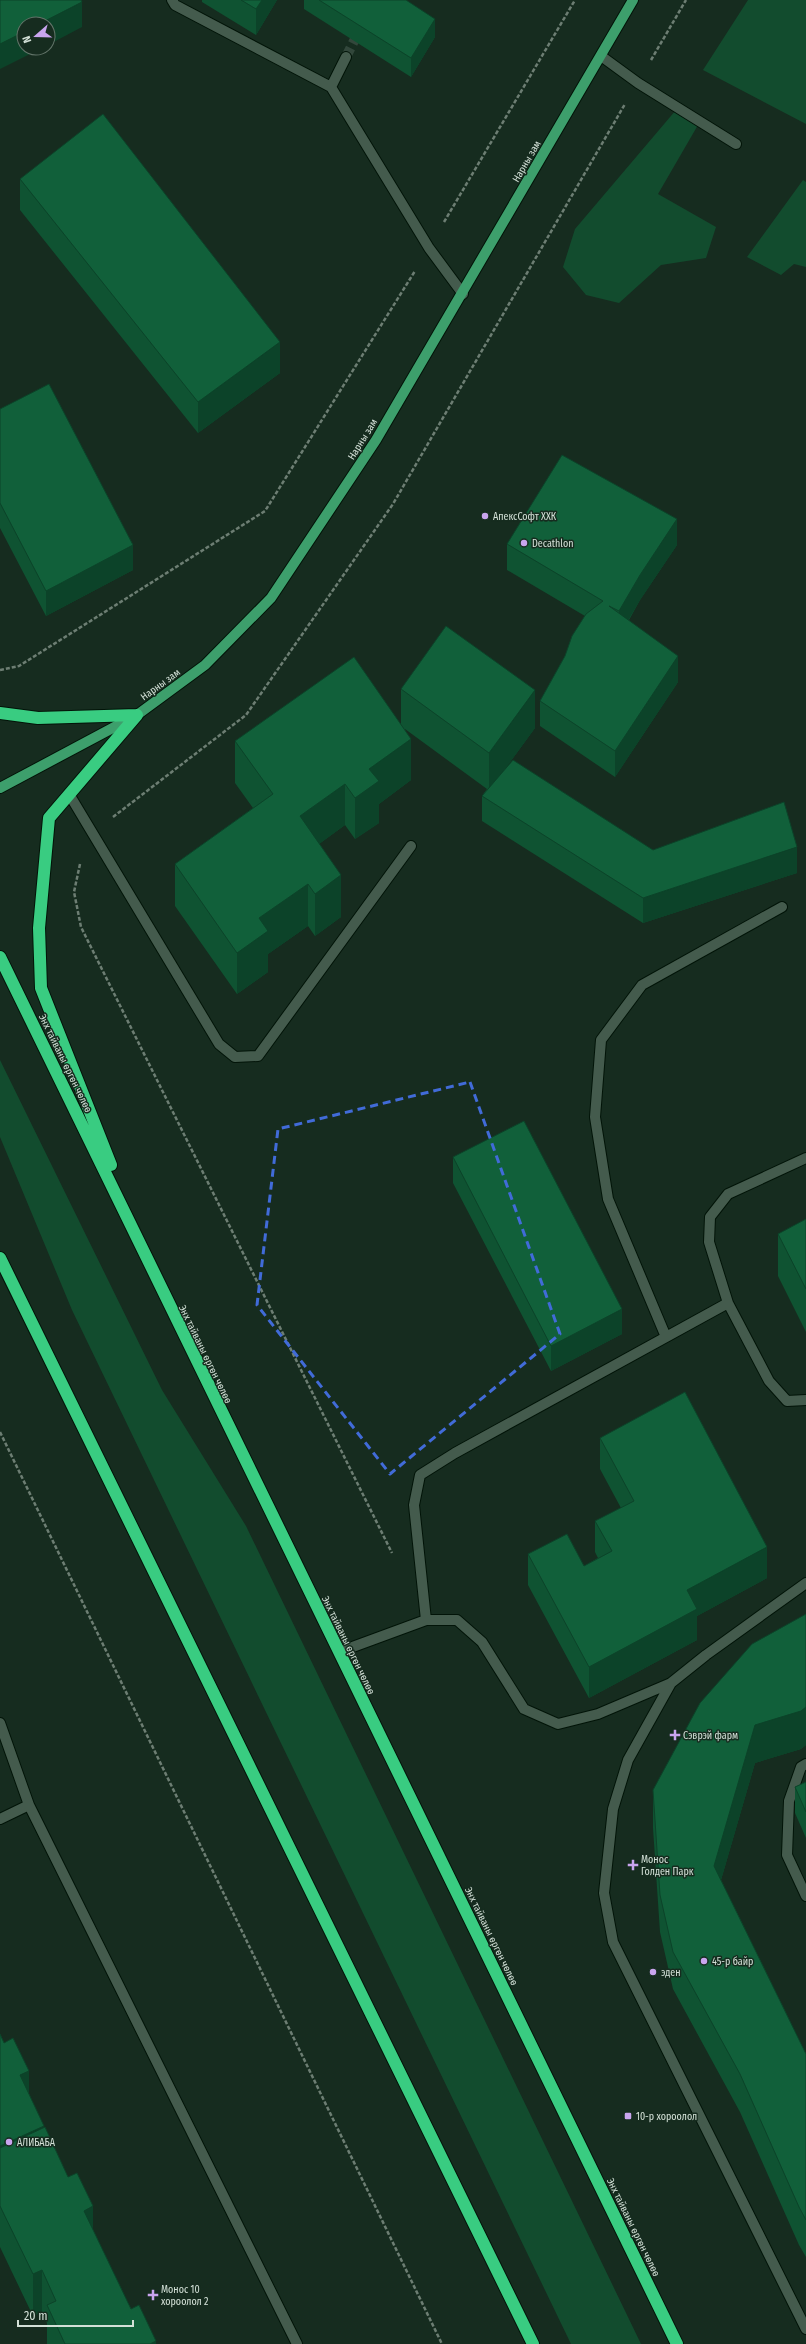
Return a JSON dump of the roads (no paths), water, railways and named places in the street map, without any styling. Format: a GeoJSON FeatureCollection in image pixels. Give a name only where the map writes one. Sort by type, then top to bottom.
{"type":"FeatureCollection","features":[{"type":"Feature","properties":{"kind":"highway"},"geometry":{"type":"LineString","coordinates":[[0,713],[38,718],[137,715]]}},
{"type":"Feature","properties":{"kind":"highway"},"geometry":{"type":"LineString","coordinates":[[137,715],[49,818],[40,928],[42,988],[140,1241]]}},
{"type":"Feature","properties":{"kind":"highway","name":"Энх тайваны өргөн чөлөө"},"geometry":{"type":"LineString","coordinates":[[0,957],[140,1241],[171,1310],[340,1652],[677,2344]]}},
{"type":"Feature","properties":{"kind":"highway"},"geometry":{"type":"LineString","coordinates":[[0,1258],[533,2344]]}},
{"type":"Feature","properties":{"kind":"main road","name":"Нарны зам"},"geometry":{"type":"LineString","coordinates":[[0,788],[137,715],[205,665],[272,598],[376,440],[463,294],[633,0]]}},
{"type":"Feature","properties":{"kind":"street"},"geometry":{"type":"LineString","coordinates":[[172,0],[175,5],[331,87],[429,248],[463,294]]}},
{"type":"Feature","properties":{"kind":"street"},"geometry":{"type":"LineString","coordinates":[[601,56],[638,83],[736,144]]}},
{"type":"Feature","properties":{"kind":"street"},"geometry":{"type":"LineString","coordinates":[[331,87],[346,57]]}},
{"type":"Feature","properties":{"kind":"street"},"geometry":{"type":"LineString","coordinates":[[69,794],[95,835],[219,1044],[235,1057],[258,1056],[412,846]]}},
{"type":"Feature","properties":{"kind":"street"},"geometry":{"type":"LineString","coordinates":[[666,1337],[608,1200],[595,1117],[601,1040],[642,985],[782,907]]}},
{"type":"Feature","properties":{"kind":"street"},"geometry":{"type":"LineString","coordinates":[[806,1158],[728,1194],[710,1218],[708,1242],[728,1303],[768,1381],[787,1401],[806,1400]]}},
{"type":"Feature","properties":{"kind":"street"},"geometry":{"type":"LineString","coordinates":[[426,1620],[414,1505],[420,1475],[455,1453],[728,1303]]}},
{"type":"Feature","properties":{"kind":"street"},"geometry":{"type":"LineString","coordinates":[[340,1652],[426,1620],[457,1620],[482,1642],[524,1709],[558,1724],[598,1714],[671,1683],[706,1655],[806,1583]]}},
{"type":"Feature","properties":{"kind":"street"},"geometry":{"type":"LineString","coordinates":[[671,1683],[628,1760],[613,1809],[604,1893],[613,1942],[806,2330]]}},
{"type":"Feature","properties":{"kind":"street"},"geometry":{"type":"LineString","coordinates":[[0,1723],[29,1805],[297,2344]]}},
{"type":"Feature","properties":{"kind":"street"},"geometry":{"type":"LineString","coordinates":[[806,1764],[801,1767],[789,1801],[787,1855],[806,1896]]}},
{"type":"Feature","properties":{"kind":"street"},"geometry":{"type":"LineString","coordinates":[[0,1819],[29,1805]]}},
{"type":"Feature","properties":{"kind":"tunnel"},"geometry":{"type":"LineString","coordinates":[[346,57],[360,29]]}},
{"type":"Feature","properties":{"kind":"place","name":"АпексСофт ХХК"},"geometry":{"type":"Point","coordinates":[485,516]}},
{"type":"Feature","properties":{"kind":"place","name":"Decathlon"},"geometry":{"type":"Point","coordinates":[524,543]}},
{"type":"Feature","properties":{"kind":"place","name":"Сэврэй фарм"},"geometry":{"type":"Point","coordinates":[675,1735]}},
{"type":"Feature","properties":{"kind":"place","name":"Монос Голден Парк"},"geometry":{"type":"Point","coordinates":[633,1865]}},
{"type":"Feature","properties":{"kind":"place","name":"45-р байр"},"geometry":{"type":"Point","coordinates":[704,1961]}},
{"type":"Feature","properties":{"kind":"place","name":"эден"},"geometry":{"type":"Point","coordinates":[653,1972]}},
{"type":"Feature","properties":{"kind":"place","name":"10-р хороолол"},"geometry":{"type":"Point","coordinates":[628,2116]}},
{"type":"Feature","properties":{"kind":"place","name":"АЛИБАБА"},"geometry":{"type":"Point","coordinates":[9,2142]}},
{"type":"Feature","properties":{"kind":"place","name":"Монос 10 хороолол 2"},"geometry":{"type":"Point","coordinates":[153,2295]}}]}
